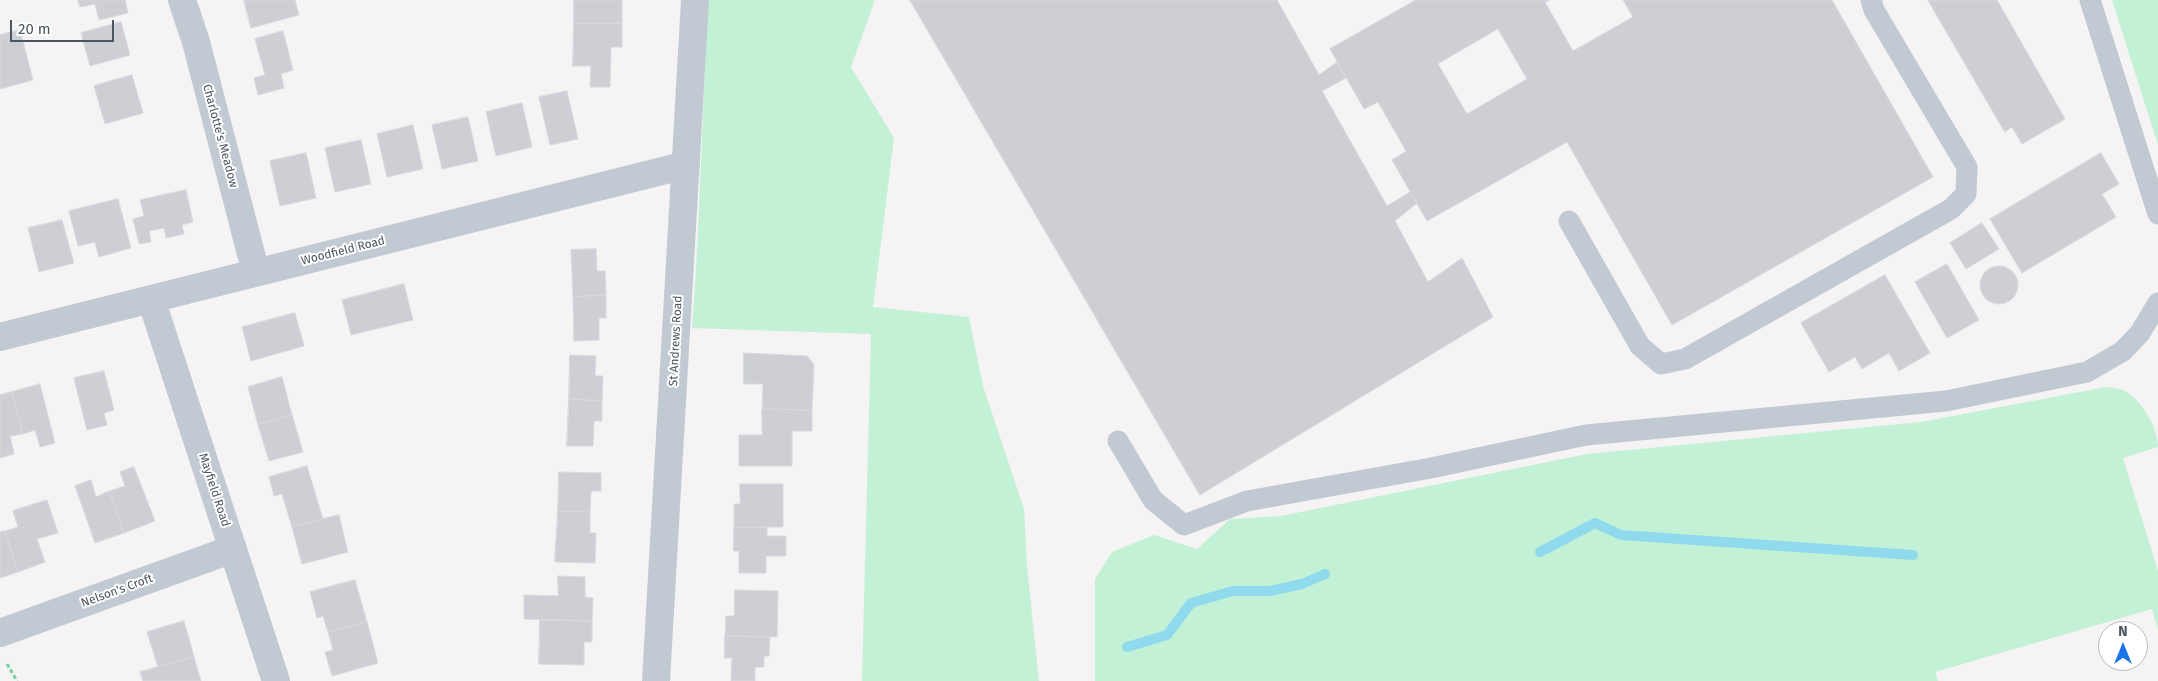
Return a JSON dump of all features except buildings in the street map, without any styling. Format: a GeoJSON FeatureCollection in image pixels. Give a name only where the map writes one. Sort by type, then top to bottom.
{"type":"FeatureCollection","features":[{"type":"Feature","properties":{"kind":"street","name":"Charlotte's Meadow"},"geometry":{"type":"LineString","coordinates":[[182,0],[196,42],[256,273]]}},
{"type":"Feature","properties":{"kind":"street","name":"St Andrews Road"},"geometry":{"type":"LineString","coordinates":[[656,681],[695,0]]}},
{"type":"Feature","properties":{"kind":"street","name":"Woodfield Road"},"geometry":{"type":"LineString","coordinates":[[0,337],[686,165]]}},
{"type":"Feature","properties":{"kind":"street","name":"Mayfield Road"},"geometry":{"type":"LineString","coordinates":[[152,300],[276,681]]}},
{"type":"Feature","properties":{"kind":"street","name":"Nelson's Croft"},"geometry":{"type":"LineString","coordinates":[[0,633],[233,549]]}},
{"type":"Feature","properties":{"kind":"lane"},"geometry":{"type":"LineString","coordinates":[[1569,221],[1640,346],[1661,364],[1685,359],[1951,209],[1966,194],[1967,167],[1874,10],[1871,0]]}},
{"type":"Feature","properties":{"kind":"lane"},"geometry":{"type":"LineString","coordinates":[[2090,0],[2158,214]]}},
{"type":"Feature","properties":{"kind":"lane"},"geometry":{"type":"LineString","coordinates":[[1118,440],[1153,500],[1184,525],[1247,501],[1430,468],[1586,435],[1946,401],[2087,372],[2122,352],[2140,333],[2158,303]]}},
{"type":"Feature","properties":{"kind":"path"},"geometry":{"type":"LineString","coordinates":[[4,660],[17,681]]}},
{"type":"Feature","properties":{"kind":"green space"},"geometry":{"type":"Polygon","coordinates":[[[708,0],[875,0],[851,67],[894,138],[873,307],[969,317],[983,386],[1024,509],[1027,567],[1039,681],[862,681],[871,334],[692,328],[708,0]]]}},
{"type":"Feature","properties":{"kind":"green space"},"geometry":{"type":"Polygon","coordinates":[[[2112,0],[2158,0],[2158,145],[2112,0]]]}},
{"type":"Feature","properties":{"kind":"green space"},"geometry":{"type":"Polygon","coordinates":[[[2106,387],[2123,390],[2131,395],[2148,416],[2155,432],[2158,447],[2123,458],[2158,571],[2158,630],[2152,609],[2111,621],[2098,621],[2098,625],[1935,672],[1938,681],[1095,681],[1095,579],[1112,552],[1154,535],[1197,549],[1230,519],[1281,516],[1587,454],[1921,422],[2106,387]]]}},
{"type":"Feature","properties":{"kind":"waterway"},"geometry":{"type":"LineString","coordinates":[[1540,552],[1595,523],[1621,535],[1913,555]]}},
{"type":"Feature","properties":{"kind":"waterway"},"geometry":{"type":"LineString","coordinates":[[1127,647],[1167,635],[1191,603],[1233,591],[1270,591],[1302,584],[1325,574]]}}]}
